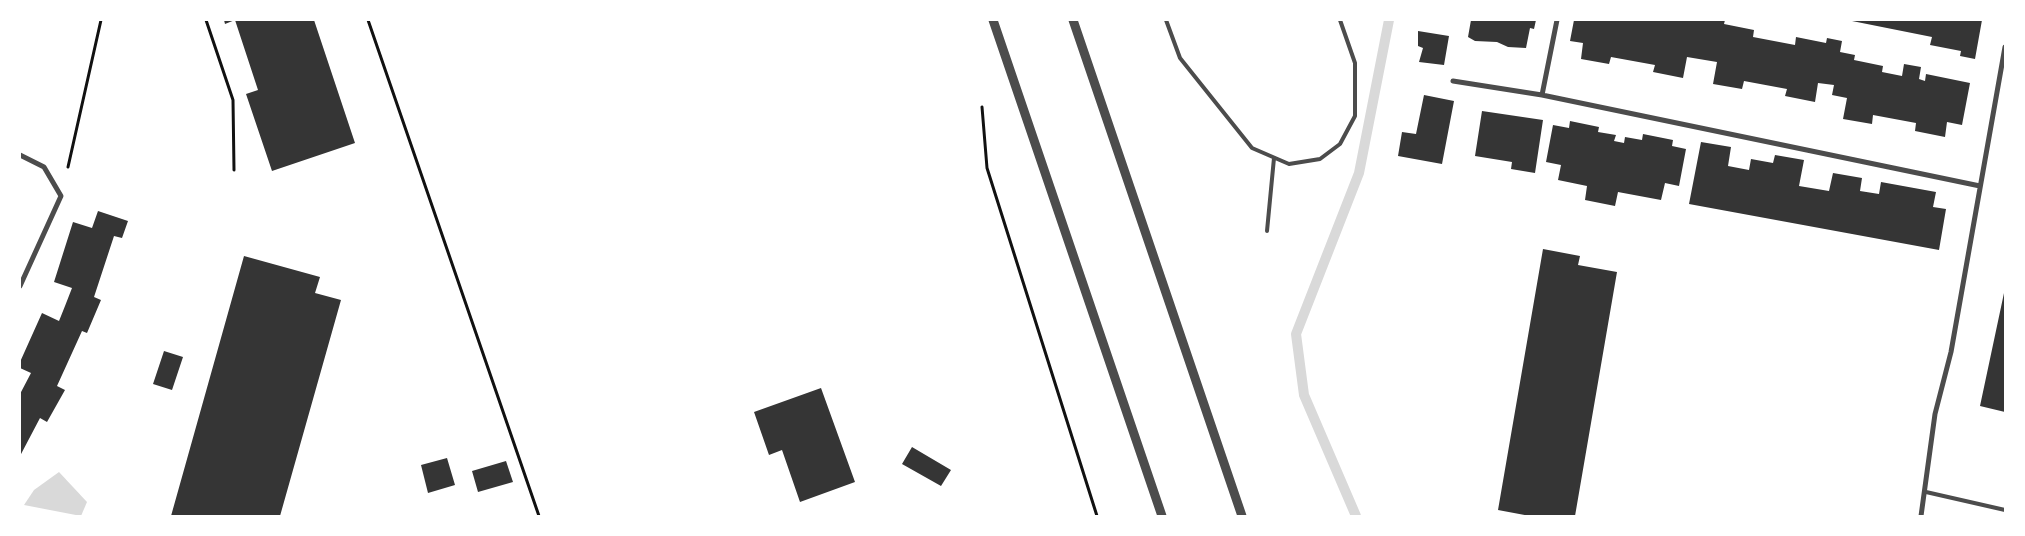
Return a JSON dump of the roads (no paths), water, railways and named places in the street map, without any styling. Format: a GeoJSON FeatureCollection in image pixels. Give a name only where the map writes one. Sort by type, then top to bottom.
{"type":"FeatureCollection","features":[{"type":"Feature","properties":{"kind":"street"},"geometry":{"type":"LineString","coordinates":[[992,20],[1162,516]]}},
{"type":"Feature","properties":{"kind":"street"},"geometry":{"type":"LineString","coordinates":[[1072,20],[1242,516]]}},
{"type":"Feature","properties":{"kind":"street"},"geometry":{"type":"LineString","coordinates":[[1542,95],[1557,20]]}},
{"type":"Feature","properties":{"kind":"street"},"geometry":{"type":"LineString","coordinates":[[1921,516],[1926,492],[1935,414],[1951,352],[2005,47]]}},
{"type":"Feature","properties":{"kind":"street"},"geometry":{"type":"LineString","coordinates":[[1453,81],[1542,95],[1980,186]]}},
{"type":"Feature","properties":{"kind":"street"},"geometry":{"type":"LineString","coordinates":[[20,155],[44,166],[61,196],[20,286]]}},
{"type":"Feature","properties":{"kind":"lane"},"geometry":{"type":"LineString","coordinates":[[1166,20],[1180,58],[1252,148],[1289,164],[1320,159],[1340,144],[1355,116],[1354,63],[1340,20]]}},
{"type":"Feature","properties":{"kind":"lane"},"geometry":{"type":"LineString","coordinates":[[1267,231],[1274,158]]}},
{"type":"Feature","properties":{"kind":"lane"},"geometry":{"type":"LineString","coordinates":[[1926,492],[2005,510]]}},
{"type":"Feature","properties":{"kind":"waterway"},"geometry":{"type":"LineString","coordinates":[[1356,516],[1304,395],[1296,334],[1359,173],[1389,20]]}}]}
